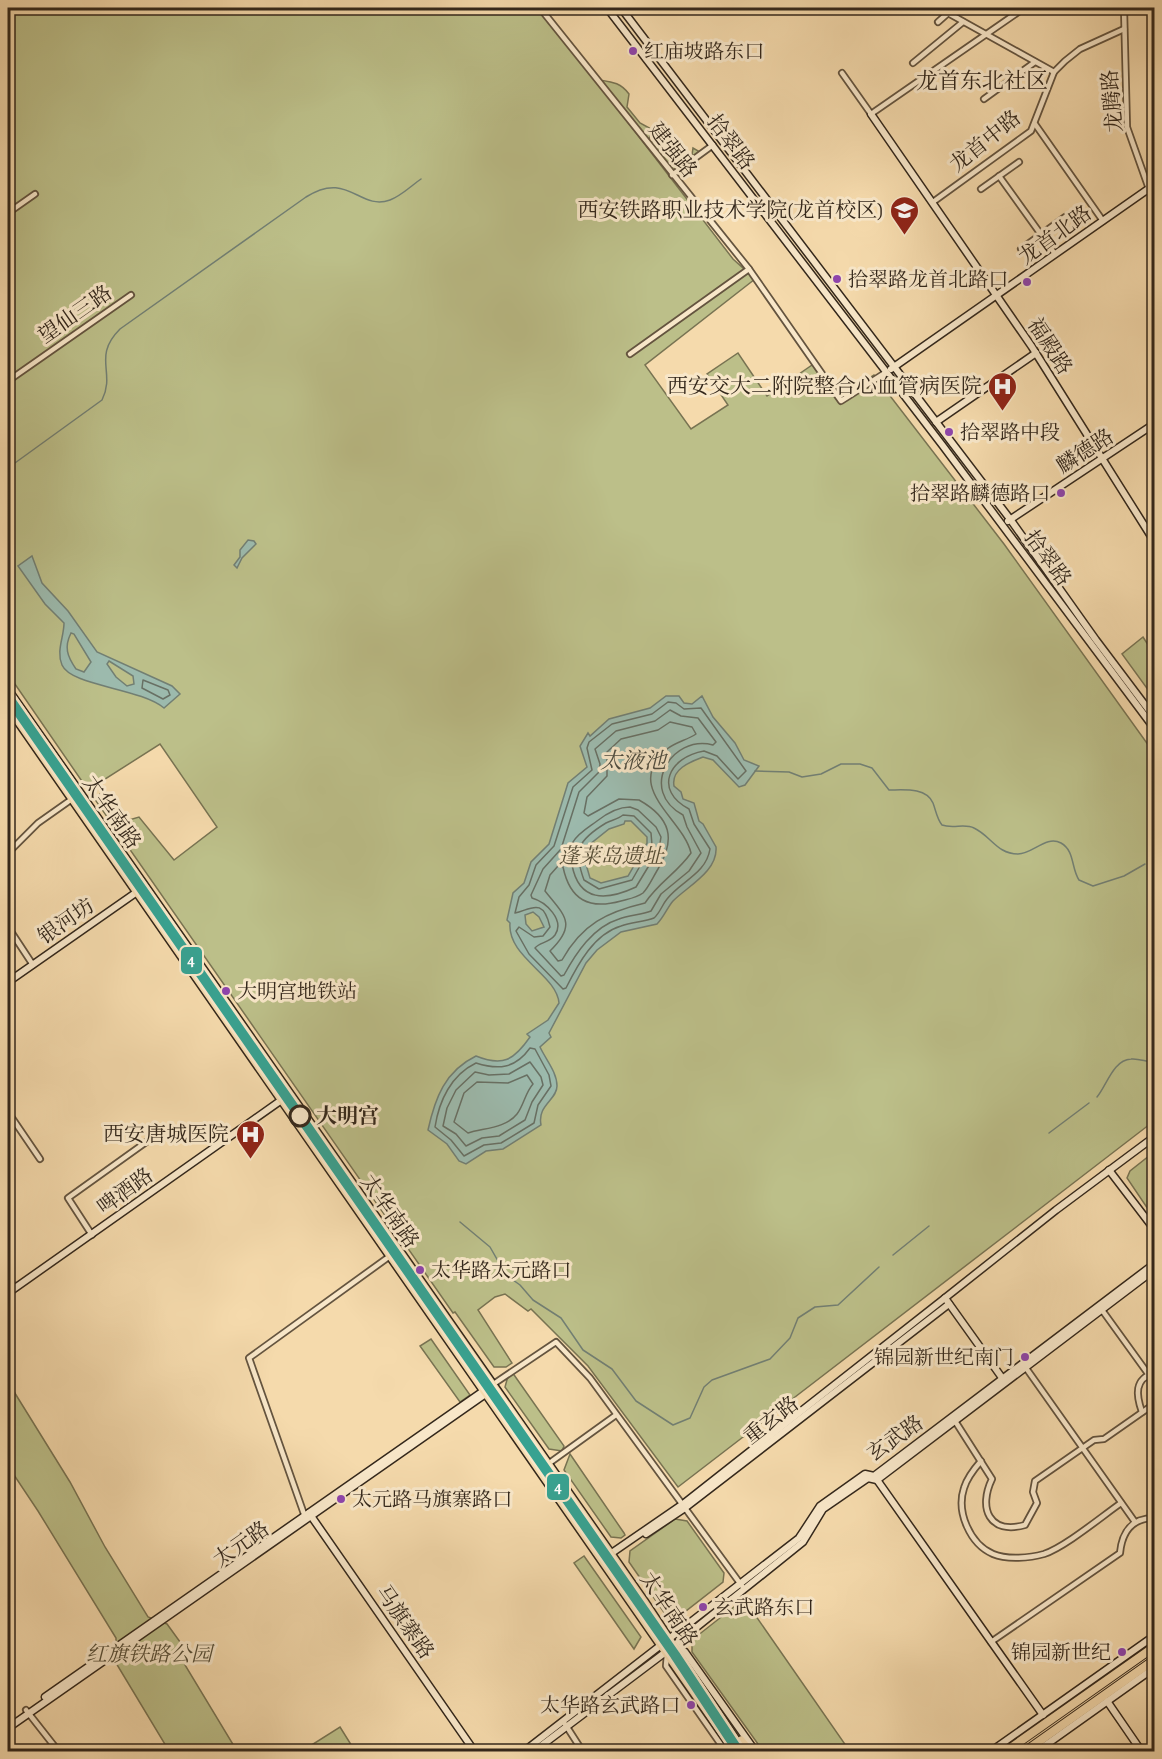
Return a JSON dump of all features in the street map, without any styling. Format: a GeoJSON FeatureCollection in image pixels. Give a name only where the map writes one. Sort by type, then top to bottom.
{"type":"FeatureCollection","features":[{"type":"Feature","properties":{"kind":"highway"},"geometry":{"type":"LineString","coordinates":[[1005,1752],[1155,1647]]}},
{"type":"Feature","properties":{"kind":"highway"},"geometry":{"type":"LineString","coordinates":[[1024,1752],[1155,1660]]}},
{"type":"Feature","properties":{"kind":"main road","name":"太华南路"},"geometry":{"type":"LineString","coordinates":[[8,690],[282,1099],[735,1752]]}},
{"type":"Feature","properties":{"kind":"main road","name":"太华南路"},"geometry":{"type":"LineString","coordinates":[[8,707],[290,1094],[612,1555],[733,1731],[744,1752]]}},
{"type":"Feature","properties":{"kind":"main road"},"geometry":{"type":"LineString","coordinates":[[733,1731],[751,1752]]}},
{"type":"Feature","properties":{"kind":"main road"},"geometry":{"type":"LineString","coordinates":[[725,1737],[728,1752]]}},
{"type":"Feature","properties":{"kind":"street","name":"建强路"},"geometry":{"type":"LineString","coordinates":[[540,8],[749,269],[841,401],[885,373]]}},
{"type":"Feature","properties":{"kind":"street","name":"拾翠路"},"geometry":{"type":"LineString","coordinates":[[607,8],[1003,525],[1155,728]]}},
{"type":"Feature","properties":{"kind":"street","name":"拾翠路"},"geometry":{"type":"LineString","coordinates":[[621,8],[1010,519],[1096,640],[1155,717]]}},
{"type":"Feature","properties":{"kind":"street"},"geometry":{"type":"LineString","coordinates":[[939,8],[1054,72]]}},
{"type":"Feature","properties":{"kind":"street"},"geometry":{"type":"LineString","coordinates":[[842,73],[871,114],[1024,8]]}},
{"type":"Feature","properties":{"kind":"street","name":"龙腾路"},"geometry":{"type":"LineString","coordinates":[[1124,8],[1128,127],[1152,187]]}},
{"type":"Feature","properties":{"kind":"street"},"geometry":{"type":"LineString","coordinates":[[938,22],[947,14]]}},
{"type":"Feature","properties":{"kind":"street"},"geometry":{"type":"LineString","coordinates":[[913,63],[940,44],[963,22]]}},
{"type":"Feature","properties":{"kind":"street","name":"龙首中路"},"geometry":{"type":"LineString","coordinates":[[933,202],[1020,139],[1035,124],[1054,72],[1080,49],[1124,29]]}},
{"type":"Feature","properties":{"kind":"street"},"geometry":{"type":"LineString","coordinates":[[984,99],[1035,62]]}},
{"type":"Feature","properties":{"kind":"street","name":"福殿路"},"geometry":{"type":"LineString","coordinates":[[871,114],[1036,353],[1155,541]]}},
{"type":"Feature","properties":{"kind":"street"},"geometry":{"type":"LineString","coordinates":[[1035,124],[1102,220]]}},
{"type":"Feature","properties":{"kind":"street"},"geometry":{"type":"LineString","coordinates":[[672,175],[713,145]]}},
{"type":"Feature","properties":{"kind":"street"},"geometry":{"type":"LineString","coordinates":[[981,189],[1019,162]]}},
{"type":"Feature","properties":{"kind":"street"},"geometry":{"type":"LineString","coordinates":[[999,176],[1056,255]]}},
{"type":"Feature","properties":{"kind":"street","name":"龙首北路"},"geometry":{"type":"LineString","coordinates":[[885,373],[1152,187]]}},
{"type":"Feature","properties":{"kind":"street"},"geometry":{"type":"LineString","coordinates":[[8,213],[35,194]]}},
{"type":"Feature","properties":{"kind":"street"},"geometry":{"type":"LineString","coordinates":[[1020,249],[1065,217]]}},
{"type":"Feature","properties":{"kind":"street"},"geometry":{"type":"LineString","coordinates":[[630,354],[749,269]]}},
{"type":"Feature","properties":{"kind":"street","name":"望仙三路"},"geometry":{"type":"LineString","coordinates":[[8,381],[131,295]]}},
{"type":"Feature","properties":{"kind":"street"},"geometry":{"type":"LineString","coordinates":[[936,422],[1036,353]]}},
{"type":"Feature","properties":{"kind":"street","name":"麟德路"},"geometry":{"type":"LineString","coordinates":[[1003,525],[1155,424]]}},
{"type":"Feature","properties":{"kind":"street"},"geometry":{"type":"LineString","coordinates":[[8,853],[38,823],[73,799]]}},
{"type":"Feature","properties":{"kind":"street","name":"银河坊"},"geometry":{"type":"LineString","coordinates":[[8,982],[141,890]]}},
{"type":"Feature","properties":{"kind":"street"},"geometry":{"type":"LineString","coordinates":[[8,927],[33,964]]}},
{"type":"Feature","properties":{"kind":"street","name":"啤酒路"},"geometry":{"type":"LineString","coordinates":[[8,1293],[290,1094]]}},
{"type":"Feature","properties":{"kind":"street"},"geometry":{"type":"LineString","coordinates":[[8,1112],[40,1159]]}},
{"type":"Feature","properties":{"kind":"street"},"geometry":{"type":"LineString","coordinates":[[93,1235],[68,1198],[156,1135]]}},
{"type":"Feature","properties":{"kind":"street","name":"重玄路"},"geometry":{"type":"LineString","coordinates":[[604,1561],[684,1506],[947,1301],[1109,1170],[1155,1137]]}},
{"type":"Feature","properties":{"kind":"street"},"geometry":{"type":"LineString","coordinates":[[1109,1170],[1155,1229]]}},
{"type":"Feature","properties":{"kind":"street"},"geometry":{"type":"LineString","coordinates":[[308,1515],[249,1358],[391,1255]]}},
{"type":"Feature","properties":{"kind":"street","name":"玄武路"},"geometry":{"type":"LineString","coordinates":[[565,1725],[667,1651],[672,1642],[802,1542],[823,1509],[868,1478],[876,1478],[955,1421],[1155,1264]]}},
{"type":"Feature","properties":{"kind":"street","name":"玄武路"},"geometry":{"type":"LineString","coordinates":[[876,1478],[1155,1270]]}},
{"type":"Feature","properties":{"kind":"street"},"geometry":{"type":"LineString","coordinates":[[8,1278],[15,1288]]}},
{"type":"Feature","properties":{"kind":"street"},"geometry":{"type":"LineString","coordinates":[[947,1301],[1005,1381]]}},
{"type":"Feature","properties":{"kind":"street"},"geometry":{"type":"LineString","coordinates":[[1102,1310],[1152,1374],[1155,1382]]}},
{"type":"Feature","properties":{"kind":"street"},"geometry":{"type":"LineString","coordinates":[[493,1387],[556,1342],[590,1378],[742,1587]]}},
{"type":"Feature","properties":{"kind":"street"},"geometry":{"type":"LineString","coordinates":[[1026,1368],[1135,1522]]}},
{"type":"Feature","properties":{"kind":"street"},"geometry":{"type":"LineString","coordinates":[[1142,1412],[1136,1392],[1140,1382],[1152,1374]]}},
{"type":"Feature","properties":{"kind":"street","name":"太元路"},"geometry":{"type":"LineString","coordinates":[[8,1728],[493,1387]]}},
{"type":"Feature","properties":{"kind":"street"},"geometry":{"type":"LineString","coordinates":[[955,1421],[992,1479],[986,1498],[993,1522],[1002,1527],[1014,1528],[1025,1525],[1037,1503],[1033,1492],[1035,1481],[1094,1440],[1104,1439],[1154,1404],[1155,1399]]}},
{"type":"Feature","properties":{"kind":"street"},"geometry":{"type":"LineString","coordinates":[[548,1464],[616,1414]]}},
{"type":"Feature","properties":{"kind":"street"},"geometry":{"type":"LineString","coordinates":[[981,1461],[963,1488],[962,1515],[966,1526],[983,1548],[994,1555],[1010,1557],[1047,1553],[1121,1503]]}},
{"type":"Feature","properties":{"kind":"street"},"geometry":{"type":"LineString","coordinates":[[876,1478],[1043,1715]]}},
{"type":"Feature","properties":{"kind":"street","name":"马旗寨路"},"geometry":{"type":"LineString","coordinates":[[308,1515],[470,1752]]}},
{"type":"Feature","properties":{"kind":"street","name":"马旗寨路"},"geometry":{"type":"LineString","coordinates":[[308,1515],[475,1752]]}},
{"type":"Feature","properties":{"kind":"street"},"geometry":{"type":"LineString","coordinates":[[992,1642],[1120,1553],[1125,1532],[1135,1522],[1155,1518]]}},
{"type":"Feature","properties":{"kind":"street"},"geometry":{"type":"LineString","coordinates":[[990,1752],[1155,1636]]}},
{"type":"Feature","properties":{"kind":"street"},"geometry":{"type":"LineString","coordinates":[[672,1642],[685,1652],[756,1752]]}},
{"type":"Feature","properties":{"kind":"street","name":"玄武路"},"geometry":{"type":"LineString","coordinates":[[565,1725],[662,1644],[672,1642]]}},
{"type":"Feature","properties":{"kind":"street"},"geometry":{"type":"LineString","coordinates":[[667,1651],[666,1666],[728,1752]]}},
{"type":"Feature","properties":{"kind":"street"},"geometry":{"type":"LineString","coordinates":[[1036,1752],[1155,1668]]}},
{"type":"Feature","properties":{"kind":"street"},"geometry":{"type":"LineString","coordinates":[[1105,1702],[1137,1752]]}},
{"type":"Feature","properties":{"kind":"street"},"geometry":{"type":"LineString","coordinates":[[1105,1702],[1142,1752]]}},
{"type":"Feature","properties":{"kind":"street"},"geometry":{"type":"LineString","coordinates":[[28,1712],[59,1752]]}},
{"type":"Feature","properties":{"kind":"street","name":"太元路"},"geometry":{"type":"LineString","coordinates":[[8,1723],[28,1712]]}},
{"type":"Feature","properties":{"kind":"street"},"geometry":{"type":"LineString","coordinates":[[523,1752],[565,1725]]}},
{"type":"Feature","properties":{"kind":"street"},"geometry":{"type":"LineString","coordinates":[[533,1752],[565,1725]]}},
{"type":"Feature","properties":{"kind":"street"},"geometry":{"type":"LineString","coordinates":[[565,1725],[583,1752]]}},
{"type":"Feature","properties":{"kind":"green space","name":"蓬莱岛遗址"},"geometry":{"type":"Polygon","coordinates":[[[8,8],[540,8],[733,259],[755,279],[645,365],[691,429],[728,405],[707,374],[738,353],[767,396],[815,363],[838,398],[874,375],[1004,544],[1154,753],[1154,1121],[678,1487],[588,1366],[531,1309],[528,1311],[505,1294],[495,1297],[478,1310],[512,1363],[506,1367],[494,1367],[455,1312],[453,1313],[94,798],[105,791],[121,817],[129,820],[139,817],[174,860],[217,827],[160,744],[88,790],[8,674],[8,8]]]}},
{"type":"Feature","properties":{"kind":"green space"},"geometry":{"type":"Polygon","coordinates":[[[600,80],[623,87],[629,94],[627,107],[640,123],[651,129],[649,141],[600,80]]]}},
{"type":"Feature","properties":{"kind":"green space"},"geometry":{"type":"Polygon","coordinates":[[[653,141],[664,145],[673,162],[692,155],[693,148],[700,152],[673,172],[650,144],[653,141]]]}},
{"type":"Feature","properties":{"kind":"green space"},"geometry":{"type":"Polygon","coordinates":[[[1143,637],[1154,654],[1154,698],[1122,654],[1143,637]]]}},
{"type":"Feature","properties":{"kind":"green space"},"geometry":{"type":"Polygon","coordinates":[[[1154,1152],[1154,1218],[1127,1178],[1130,1171],[1154,1152]]]}},
{"type":"Feature","properties":{"kind":"green space"},"geometry":{"type":"Polygon","coordinates":[[[431,1339],[470,1395],[460,1402],[420,1346],[431,1339]]]}},
{"type":"Feature","properties":{"kind":"green space"},"geometry":{"type":"Polygon","coordinates":[[[512,1372],[564,1446],[562,1451],[549,1449],[505,1387],[508,1376],[512,1372]]]}},
{"type":"Feature","properties":{"kind":"green space","name":"红旗铁路公园"},"geometry":{"type":"Polygon","coordinates":[[[8,1382],[70,1482],[105,1547],[148,1617],[167,1624],[183,1646],[185,1665],[237,1751],[169,1751],[116,1663],[116,1638],[8,1466],[8,1382]]]}},
{"type":"Feature","properties":{"kind":"green space"},"geometry":{"type":"Polygon","coordinates":[[[570,1454],[624,1533],[625,1535],[621,1538],[611,1537],[564,1470],[570,1454]]]}},
{"type":"Feature","properties":{"kind":"green space"},"geometry":{"type":"Polygon","coordinates":[[[675,1519],[687,1521],[724,1573],[723,1582],[681,1615],[683,1618],[677,1622],[670,1621],[629,1562],[630,1551],[675,1519]]]}},
{"type":"Feature","properties":{"kind":"green space"},"geometry":{"type":"Polygon","coordinates":[[[584,1556],[641,1637],[634,1649],[574,1563],[584,1556]]]}},
{"type":"Feature","properties":{"kind":"green space"},"geometry":{"type":"Polygon","coordinates":[[[744,1599],[849,1750],[763,1751],[692,1652],[692,1640],[744,1599]]]}},
{"type":"Feature","properties":{"kind":"green space"},"geometry":{"type":"Polygon","coordinates":[[[340,1727],[355,1751],[302,1751],[340,1727]]]}},
{"type":"Feature","properties":{"kind":"water"},"geometry":{"type":"Polygon","coordinates":[[[248,540],[256,544],[242,558],[237,568],[234,565],[240,557],[240,550],[248,540]]]}},
{"type":"Feature","properties":{"kind":"water"},"geometry":{"type":"Polygon","coordinates":[[[32,556],[42,583],[68,611],[97,652],[172,686],[180,694],[164,708],[153,701],[92,683],[68,672],[60,660],[64,623],[45,604],[18,566],[32,556]],[[71,633],[67,647],[70,660],[76,669],[84,672],[91,662],[74,634],[71,633]],[[109,661],[107,664],[116,677],[127,686],[134,684],[133,676],[109,661]]]}},
{"type":"Feature","properties":{"kind":"water","name":"太液池"},"geometry":{"type":"Polygon","coordinates":[[[666,696],[679,696],[684,703],[692,704],[702,696],[713,717],[735,743],[744,760],[759,766],[745,785],[739,787],[713,760],[703,757],[687,764],[675,775],[674,786],[681,792],[683,799],[694,803],[699,821],[716,847],[712,863],[701,877],[673,901],[657,924],[621,932],[597,950],[586,963],[549,1033],[551,1037],[540,1047],[557,1081],[556,1091],[542,1112],[541,1125],[503,1149],[486,1151],[466,1164],[459,1161],[447,1144],[428,1130],[434,1107],[443,1087],[456,1069],[476,1056],[501,1061],[513,1056],[530,1037],[527,1034],[548,1020],[559,1003],[550,983],[524,956],[511,935],[510,923],[507,920],[513,893],[524,883],[531,862],[549,844],[568,783],[587,767],[580,746],[588,733],[590,736],[609,719],[650,708],[666,696]],[[625,821],[624,824],[609,829],[584,849],[583,854],[590,878],[601,883],[628,876],[647,843],[647,837],[631,821],[625,821]],[[533,912],[525,915],[526,924],[532,931],[544,927],[539,917],[533,912]]]}},
{"type":"Feature","properties":{"kind":"waterway"},"geometry":{"type":"LineString","coordinates":[[8,468],[102,400],[107,381],[107,348],[120,329],[306,197],[320,190],[332,188],[343,189],[379,202],[394,198],[421,179]]}},
{"type":"Feature","properties":{"kind":"waterway"},"geometry":{"type":"LineString","coordinates":[[755,771],[789,772],[802,777],[821,774],[841,764],[860,764],[872,768],[889,790],[914,790],[930,798],[942,825],[974,828],[1005,851],[1018,854],[1050,841],[1061,843],[1069,850],[1079,880],[1093,886],[1124,876],[1145,864]]}},
{"type":"Feature","properties":{"kind":"waterway"},"geometry":{"type":"LineString","coordinates":[[1097,1097],[1115,1068],[1125,1060],[1154,1062]]}},
{"type":"Feature","properties":{"kind":"waterway"},"geometry":{"type":"LineString","coordinates":[[1049,1133],[1089,1103]]}},
{"type":"Feature","properties":{"kind":"waterway"},"geometry":{"type":"LineString","coordinates":[[460,1222],[490,1247],[506,1275],[520,1285],[533,1300],[561,1318],[583,1350],[612,1369],[636,1401],[673,1425],[690,1418],[704,1387],[712,1380],[770,1359],[790,1338],[798,1318],[815,1307],[838,1305],[879,1267]]}},
{"type":"Feature","properties":{"kind":"waterway"},"geometry":{"type":"LineString","coordinates":[[893,1255],[929,1226]]}},
{"type":"Feature","properties":{"kind":"transit line","name":"4"},"geometry":{"type":"LineString","coordinates":[[8,697],[675,1655],[739,1752]]}},
{"type":"Feature","properties":{"kind":"place","name":"红庙坡路东口"},"geometry":{"type":"Point","coordinates":[633,51]}},
{"type":"Feature","properties":{"kind":"place","name":"西安铁路职业技术学院(龙首校区)"},"geometry":{"type":"Point","coordinates":[904,236]}},
{"type":"Feature","properties":{"kind":"place","name":"拾翠路龙首北路口"},"geometry":{"type":"Point","coordinates":[837,279]}},
{"type":"Feature","properties":{"kind":"place","name":"西安交大二附院整合心血管病医院"},"geometry":{"type":"Point","coordinates":[1003,412]}},
{"type":"Feature","properties":{"kind":"place","name":"拾翠路中段"},"geometry":{"type":"Point","coordinates":[949,432]}},
{"type":"Feature","properties":{"kind":"place","name":"拾翠路麟德路口"},"geometry":{"type":"Point","coordinates":[1061,493]}},
{"type":"Feature","properties":{"kind":"place","name":"大明宫地铁站"},"geometry":{"type":"Point","coordinates":[226,991]}},
{"type":"Feature","properties":{"kind":"place","name":"大明宫"},"geometry":{"type":"Point","coordinates":[300,1116]}},
{"type":"Feature","properties":{"kind":"place","name":"西安唐城医院"},"geometry":{"type":"Point","coordinates":[250,1160]}},
{"type":"Feature","properties":{"kind":"place","name":"太华路太元路口"},"geometry":{"type":"Point","coordinates":[420,1270]}},
{"type":"Feature","properties":{"kind":"place","name":"锦园新世纪南门"},"geometry":{"type":"Point","coordinates":[1025,1357]}},
{"type":"Feature","properties":{"kind":"place","name":"太元路马旗寨路口"},"geometry":{"type":"Point","coordinates":[341,1499]}},
{"type":"Feature","properties":{"kind":"place","name":"玄武路东口"},"geometry":{"type":"Point","coordinates":[703,1607]}},
{"type":"Feature","properties":{"kind":"place","name":"锦园新世纪"},"geometry":{"type":"Point","coordinates":[1122,1652]}},
{"type":"Feature","properties":{"kind":"place","name":"太华路玄武路口"},"geometry":{"type":"Point","coordinates":[691,1705]}},
{"type":"Feature","properties":{"kind":"district","name":"龙首东北社区"},"geometry":{"type":"Point","coordinates":[982,80]}}]}
